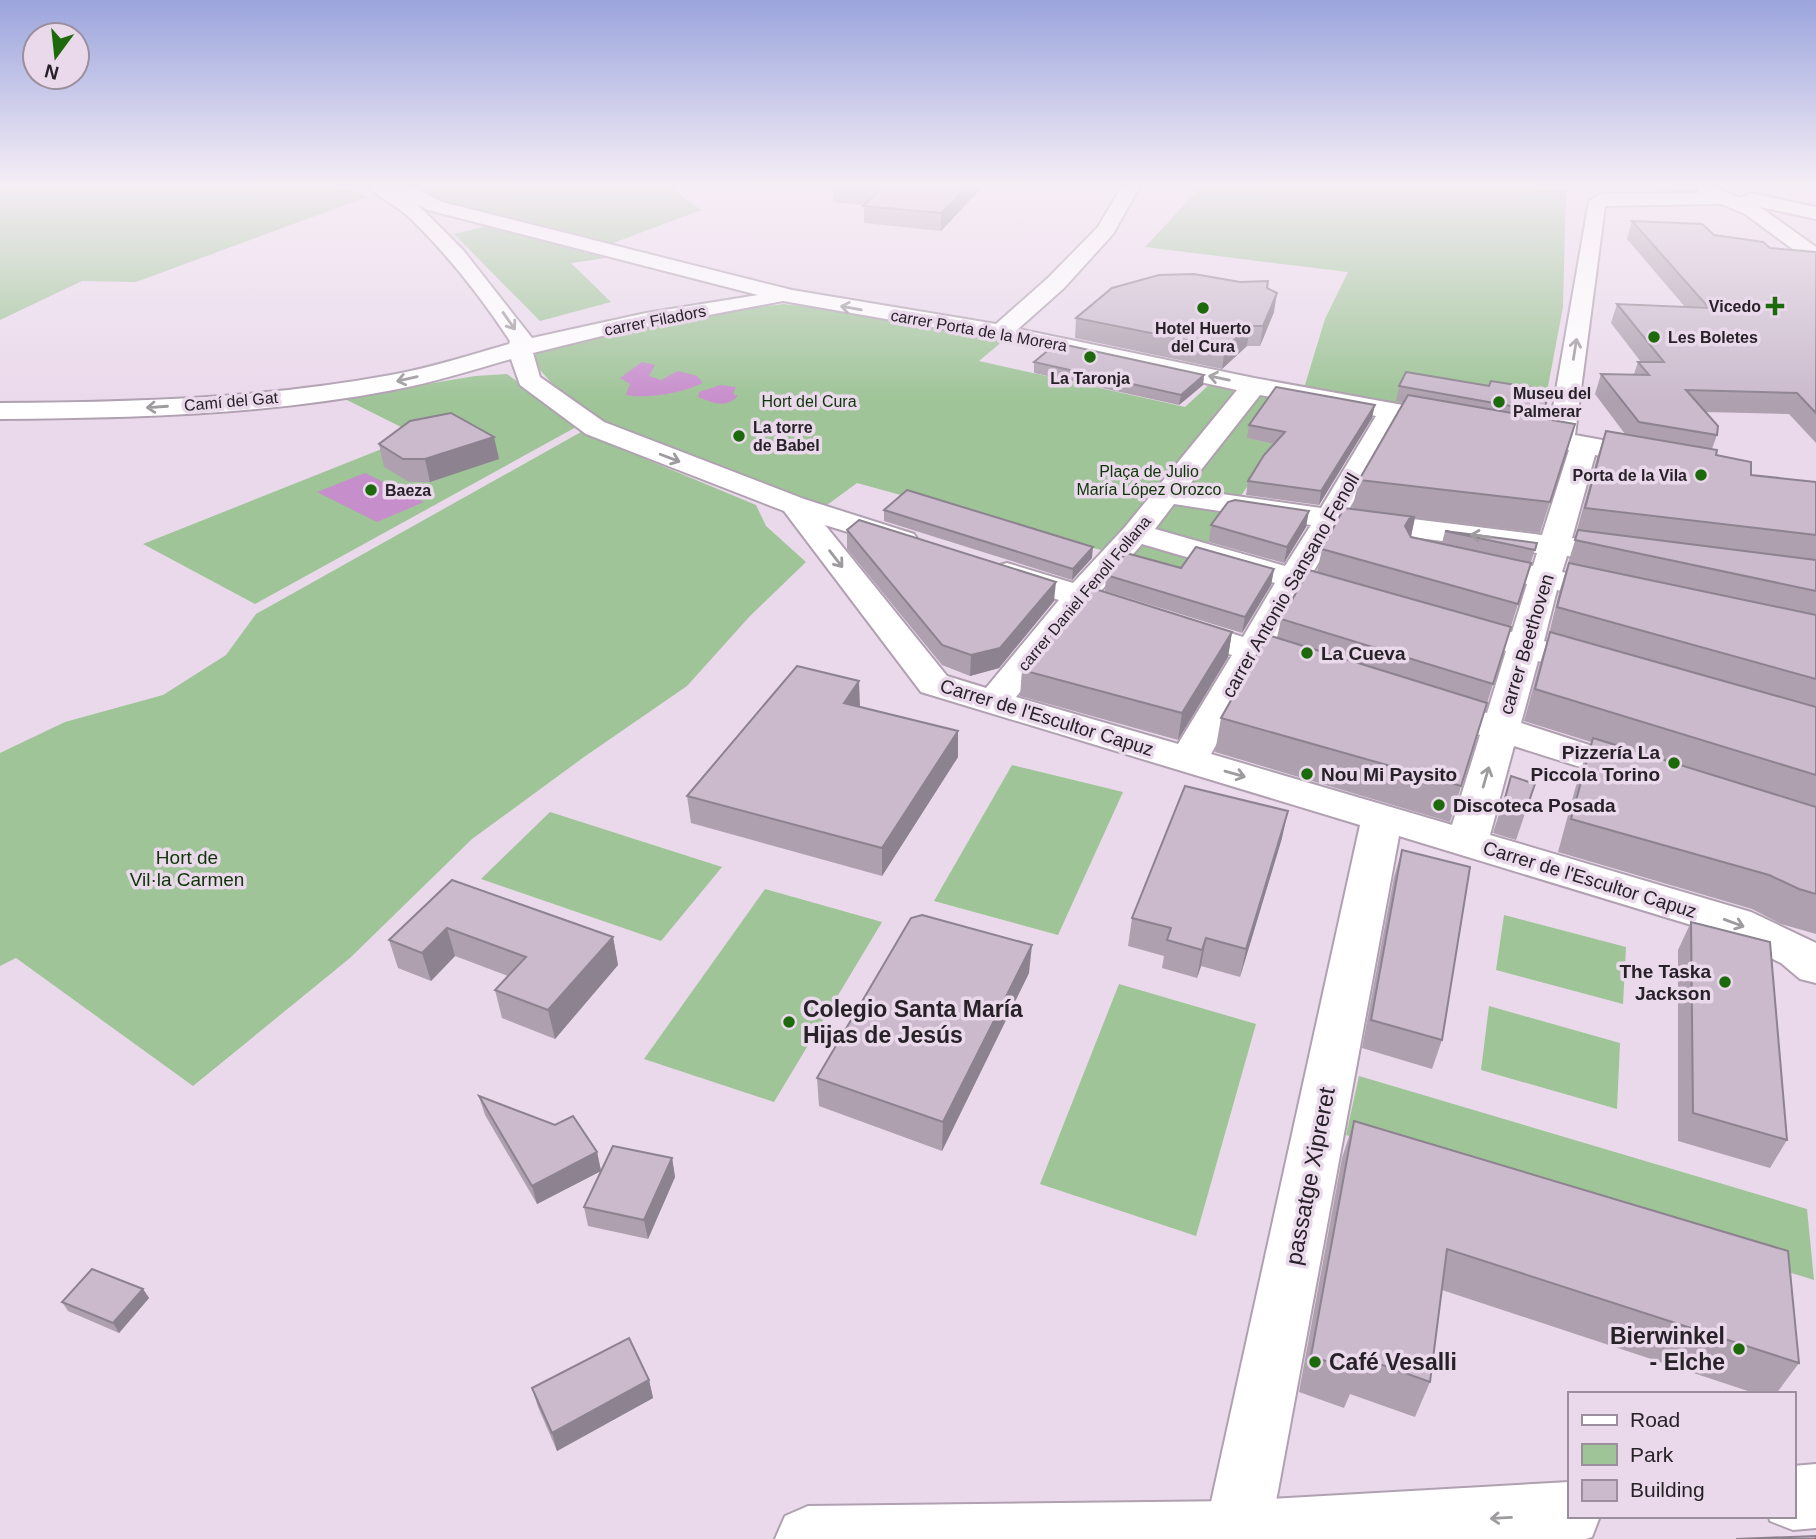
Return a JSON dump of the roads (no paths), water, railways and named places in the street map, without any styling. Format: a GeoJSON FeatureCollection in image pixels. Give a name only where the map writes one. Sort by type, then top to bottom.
{"type":"FeatureCollection","features":[{"type":"Feature","properties":{"kind":"street"},"geometry":{"type":"LineString","coordinates":[[456,258],[491,295],[522,341],[520,348],[529,380],[595,428],[794,505],[936,551]]}},
{"type":"Feature","properties":{"kind":"street","name":"carrer Porta de la Morera"},"geometry":{"type":"LineString","coordinates":[[638,258],[792,297],[1001,332],[1254,386],[1471,425]]}},
{"type":"Feature","properties":{"kind":"street"},"geometry":{"type":"LineString","coordinates":[[1001,332],[1056,284],[1080,258]]}},
{"type":"Feature","properties":{"kind":"street","name":"carrer Beethoven"},"geometry":{"type":"LineString","coordinates":[[1467,843],[1555,545],[1572,443],[1591,258]]}},
{"type":"Feature","properties":{"kind":"street","name":"carrer Filadors"},"geometry":{"type":"LineString","coordinates":[[520,348],[668,315],[792,297]]}},
{"type":"Feature","properties":{"kind":"street","name":"Camí del Gat"},"geometry":{"type":"LineString","coordinates":[[0,411],[102,411],[240,402],[391,383],[460,368],[520,348]]}},
{"type":"Feature","properties":{"kind":"street","name":"Camí del Gat"},"geometry":{"type":"LineString","coordinates":[[460,368],[515,373],[529,380]]}},
{"type":"Feature","properties":{"kind":"street","name":"carrer Daniel Fenoll Follana"},"geometry":{"type":"LineString","coordinates":[[993,702],[1079,596],[1136,533],[1254,386]]}},
{"type":"Feature","properties":{"kind":"street","name":"carrer Antonio Sansano Fenoll"},"geometry":{"type":"LineString","coordinates":[[1188,760],[1392,411]]}},
{"type":"Feature","properties":{"kind":"street"},"geometry":{"type":"LineString","coordinates":[[1496,429],[1679,463]]}},
{"type":"Feature","properties":{"kind":"street"},"geometry":{"type":"LineString","coordinates":[[1167,494],[1327,523],[1640,599]]}},
{"type":"Feature","properties":{"kind":"street","name":"Carrer de l'Escultor Capuz"},"geometry":{"type":"LineString","coordinates":[[794,505],[934,684],[1736,923],[1797,952],[1816,967]]}},
{"type":"Feature","properties":{"kind":"street"},"geometry":{"type":"LineString","coordinates":[[1327,523],[1555,545],[1651,558]]}},
{"type":"Feature","properties":{"kind":"street"},"geometry":{"type":"LineString","coordinates":[[1136,533],[1384,605]]}},
{"type":"Feature","properties":{"kind":"street"},"geometry":{"type":"LineString","coordinates":[[975,563],[1343,680]]}},
{"type":"Feature","properties":{"kind":"street"},"geometry":{"type":"LineString","coordinates":[[1422,616],[1631,676]]}},
{"type":"Feature","properties":{"kind":"street"},"geometry":{"type":"LineString","coordinates":[[1396,696],[1658,779]]}},
{"type":"Feature","properties":{"kind":"street","name":"passatge Xipreret"},"geometry":{"type":"LineString","coordinates":[[1237,1534],[1382,817]]}},
{"type":"Feature","properties":{"kind":"street"},"geometry":{"type":"LineString","coordinates":[[1795,1497],[1816,1496]]}},
{"type":"Feature","properties":{"kind":"street"},"geometry":{"type":"LineString","coordinates":[[808,1539],[1368,1532],[1568,1514]]}},
{"type":"Feature","properties":{"kind":"place","name":"Vicedo"},"geometry":{"type":"Point","coordinates":[1775,306]}},
{"type":"Feature","properties":{"kind":"place","name":"Hotel Huerto del Cura"},"geometry":{"type":"Point","coordinates":[1203,308]}},
{"type":"Feature","properties":{"kind":"place","name":"Les Boletes"},"geometry":{"type":"Point","coordinates":[1654,337]}},
{"type":"Feature","properties":{"kind":"place","name":"La Taronja"},"geometry":{"type":"Point","coordinates":[1090,357]}},
{"type":"Feature","properties":{"kind":"place","name":"Museu del Palmerar"},"geometry":{"type":"Point","coordinates":[1499,402]}},
{"type":"Feature","properties":{"kind":"place","name":"La torre de Babel"},"geometry":{"type":"Point","coordinates":[739,436]}},
{"type":"Feature","properties":{"kind":"place","name":"Porta de la Vila"},"geometry":{"type":"Point","coordinates":[1701,475]}},
{"type":"Feature","properties":{"kind":"place","name":"Baeza"},"geometry":{"type":"Point","coordinates":[371,490]}},
{"type":"Feature","properties":{"kind":"place","name":"La Cueva"},"geometry":{"type":"Point","coordinates":[1307,653]}},
{"type":"Feature","properties":{"kind":"place","name":"Pizzería La Piccola Torino"},"geometry":{"type":"Point","coordinates":[1674,763]}},
{"type":"Feature","properties":{"kind":"place","name":"Nou Mi Paysito"},"geometry":{"type":"Point","coordinates":[1307,774]}},
{"type":"Feature","properties":{"kind":"place","name":"Discoteca Posada"},"geometry":{"type":"Point","coordinates":[1439,805]}},
{"type":"Feature","properties":{"kind":"place","name":"The Taska Jackson"},"geometry":{"type":"Point","coordinates":[1725,982]}},
{"type":"Feature","properties":{"kind":"place","name":"Colegio Santa María Hijas de Jesús"},"geometry":{"type":"Point","coordinates":[789,1022]}},
{"type":"Feature","properties":{"kind":"place","name":"Bierwinkel - Elche"},"geometry":{"type":"Point","coordinates":[1739,1349]}},
{"type":"Feature","properties":{"kind":"place","name":"Café Vesalli"},"geometry":{"type":"Point","coordinates":[1315,1362]}},
{"type":"Feature","properties":{"kind":"park label","name":"Hort del Cura"},"geometry":{"type":"Point","coordinates":[809,401]}},
{"type":"Feature","properties":{"kind":"park label","name":"Plaça de Julio María López Orozco"},"geometry":{"type":"Point","coordinates":[1149,480]}},
{"type":"Feature","properties":{"kind":"park label","name":"Hort de Vil·la Carmen"},"geometry":{"type":"Point","coordinates":[187,868]}}]}
